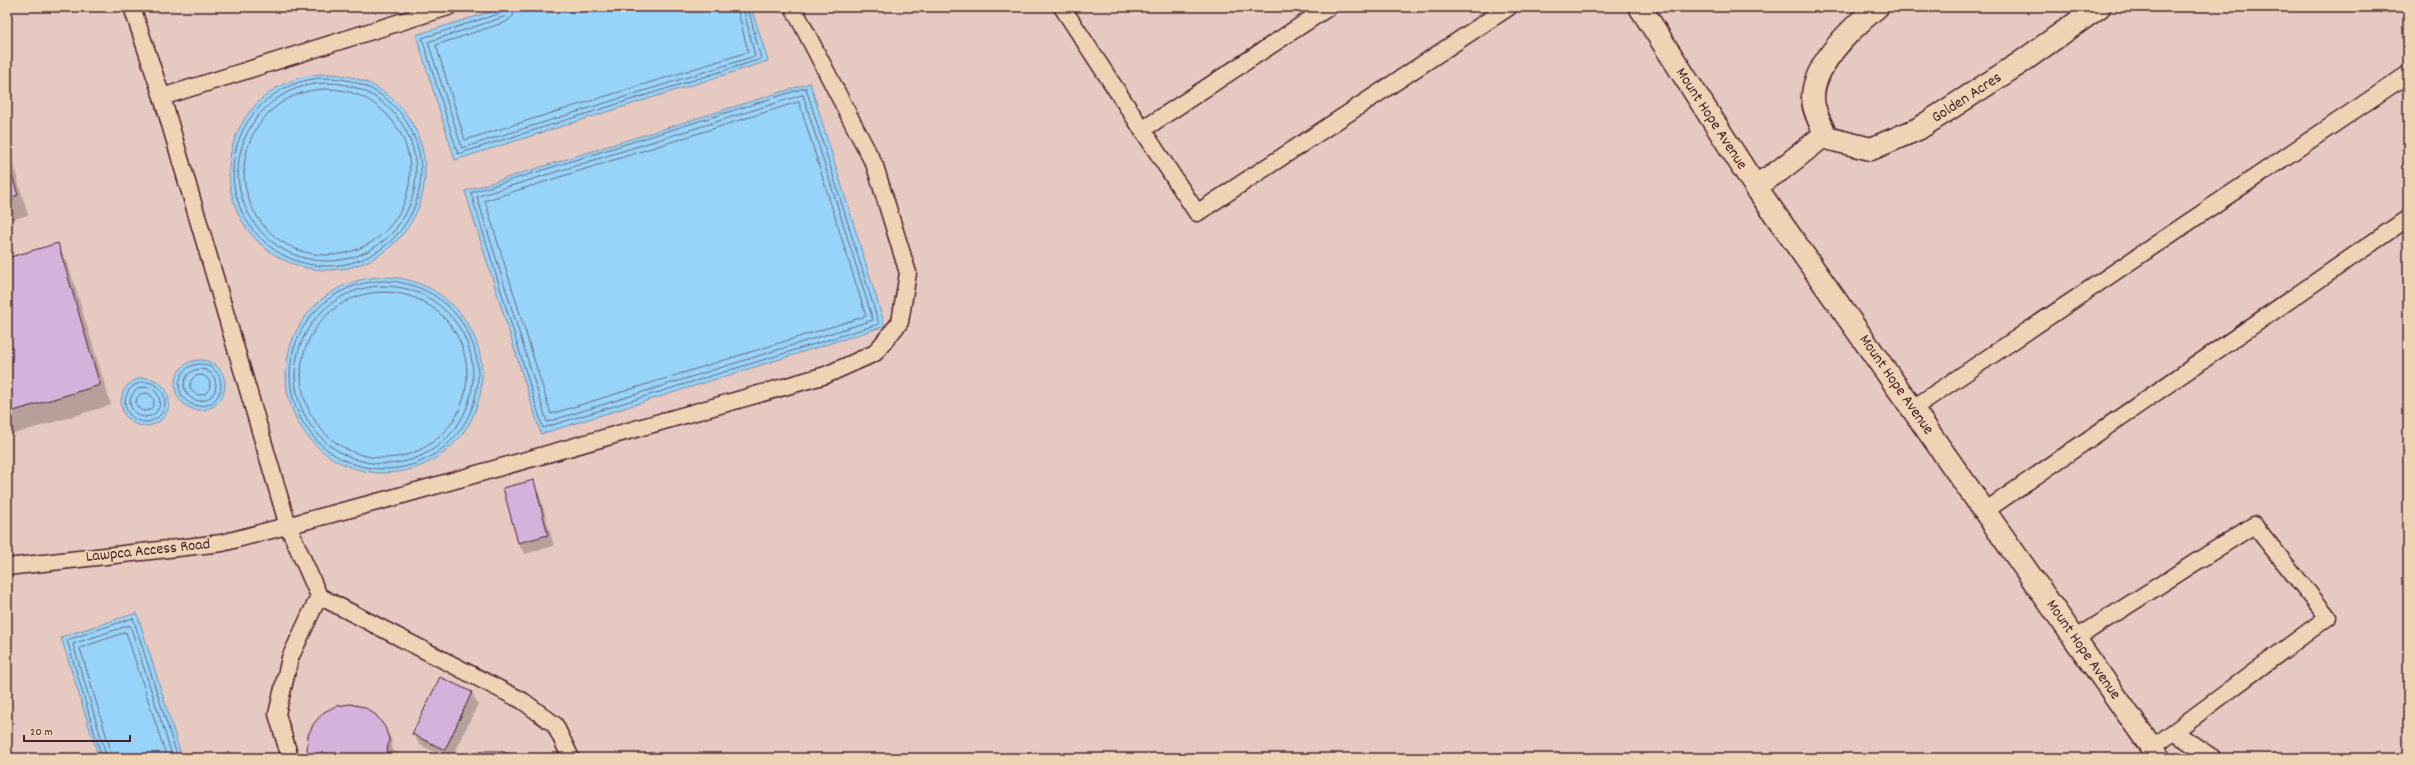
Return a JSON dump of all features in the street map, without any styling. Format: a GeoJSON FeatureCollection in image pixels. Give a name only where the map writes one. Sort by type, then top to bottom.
{"type":"FeatureCollection","features":[{"type":"Feature","properties":{"kind":"street","name":"Mount Hope Avenue"},"geometry":{"type":"LineString","coordinates":[[1640,7],[1754,186],[2156,753]]}},
{"type":"Feature","properties":{"kind":"street"},"geometry":{"type":"LineString","coordinates":[[1754,186],[1779,171],[1825,134],[1813,100],[1814,89],[1823,66],[1835,48],[1877,7]]}},
{"type":"Feature","properties":{"kind":"street","name":"Golden Acres"},"geometry":{"type":"LineString","coordinates":[[1822,137],[1871,149],[1918,129],[2020,63],[2099,7]]}},
{"type":"Feature","properties":{"kind":"lane"},"geometry":{"type":"LineString","coordinates":[[132,7],[162,97],[288,526],[318,596],[523,701],[555,725],[571,758]]}},
{"type":"Feature","properties":{"kind":"lane"},"geometry":{"type":"LineString","coordinates":[[162,97],[448,7]]}},
{"type":"Feature","properties":{"kind":"lane","name":"Lawpca Access Road"},"geometry":{"type":"LineString","coordinates":[[7,567],[222,543],[288,526],[826,375],[875,353],[900,322],[908,273],[875,166],[793,7]]}},
{"type":"Feature","properties":{"kind":"lane"},"geometry":{"type":"LineString","coordinates":[[1062,7],[1197,213],[1509,7]]}},
{"type":"Feature","properties":{"kind":"lane"},"geometry":{"type":"LineString","coordinates":[[1142,130],[1328,7]]}},
{"type":"Feature","properties":{"kind":"lane"},"geometry":{"type":"LineString","coordinates":[[1912,409],[2408,74]]}},
{"type":"Feature","properties":{"kind":"lane"},"geometry":{"type":"LineString","coordinates":[[1985,512],[2408,218]]}},
{"type":"Feature","properties":{"kind":"lane"},"geometry":{"type":"LineString","coordinates":[[2075,639],[2254,525],[2328,617],[2174,732],[2156,753]]}},
{"type":"Feature","properties":{"kind":"lane"},"geometry":{"type":"LineString","coordinates":[[290,758],[277,714],[290,658],[318,596]]}},
{"type":"Feature","properties":{"kind":"lane"},"geometry":{"type":"LineString","coordinates":[[2174,732],[2213,758]]}},
{"type":"Feature","properties":{"kind":"water"},"geometry":{"type":"Polygon","coordinates":[[[506,7],[751,7],[768,61],[455,160],[416,35],[506,7]]]}},
{"type":"Feature","properties":{"kind":"water"},"geometry":{"type":"Polygon","coordinates":[[[327,74],[355,78],[373,86],[389,96],[403,110],[413,126],[421,144],[425,172],[421,200],[413,218],[403,234],[389,248],[373,258],[355,266],[327,270],[299,266],[281,258],[265,248],[251,234],[241,218],[233,200],[229,172],[233,144],[241,126],[251,110],[265,96],[281,86],[299,78],[327,74]]]}},
{"type":"Feature","properties":{"kind":"water"},"geometry":{"type":"Polygon","coordinates":[[[810,83],[885,326],[541,434],[465,191],[810,83]]]}},
{"type":"Feature","properties":{"kind":"water"},"geometry":{"type":"Polygon","coordinates":[[[374,277],[394,277],[422,284],[446,299],[460,313],[475,337],[482,365],[482,385],[475,413],[460,437],[446,451],[422,466],[394,473],[374,473],[346,466],[322,451],[308,437],[293,413],[286,385],[286,365],[293,337],[308,313],[322,299],[346,284],[374,277]]]}},
{"type":"Feature","properties":{"kind":"water"},"geometry":{"type":"Polygon","coordinates":[[[200,360],[214,364],[221,371],[225,385],[221,399],[214,406],[200,410],[186,406],[179,399],[175,385],[179,371],[186,364],[200,360]]]}},
{"type":"Feature","properties":{"kind":"water"},"geometry":{"type":"Polygon","coordinates":[[[140,378],[150,378],[162,385],[169,397],[169,407],[162,419],[150,426],[140,426],[132,422],[125,415],[121,407],[121,397],[125,389],[132,382],[140,378]]]}},
{"type":"Feature","properties":{"kind":"water"},"geometry":{"type":"Polygon","coordinates":[[[137,613],[182,758],[99,758],[61,637],[137,613]]]}},
{"type":"Feature","properties":{"kind":"building"},"geometry":{"type":"Polygon","coordinates":[[[7,160],[18,195],[7,199],[7,160]]]}},
{"type":"Feature","properties":{"kind":"building"},"geometry":{"type":"Polygon","coordinates":[[[58,243],[100,385],[7,413],[7,258],[58,243]]]}},
{"type":"Feature","properties":{"kind":"building"},"geometry":{"type":"Polygon","coordinates":[[[534,480],[548,535],[518,543],[503,488],[534,480]]]}},
{"type":"Feature","properties":{"kind":"building"},"geometry":{"type":"Polygon","coordinates":[[[440,677],[472,692],[445,750],[412,734],[440,677]]]}},
{"type":"Feature","properties":{"kind":"building"},"geometry":{"type":"Polygon","coordinates":[[[350,704],[364,707],[376,715],[385,727],[389,739],[386,758],[309,758],[307,750],[308,735],[314,723],[324,712],[336,706],[350,704]]]}},
{"type":"Feature","properties":{"kind":"building"},"geometry":{"type":"Polygon","coordinates":[[[483,751],[501,751],[519,758],[464,758],[483,751]]]}}]}
